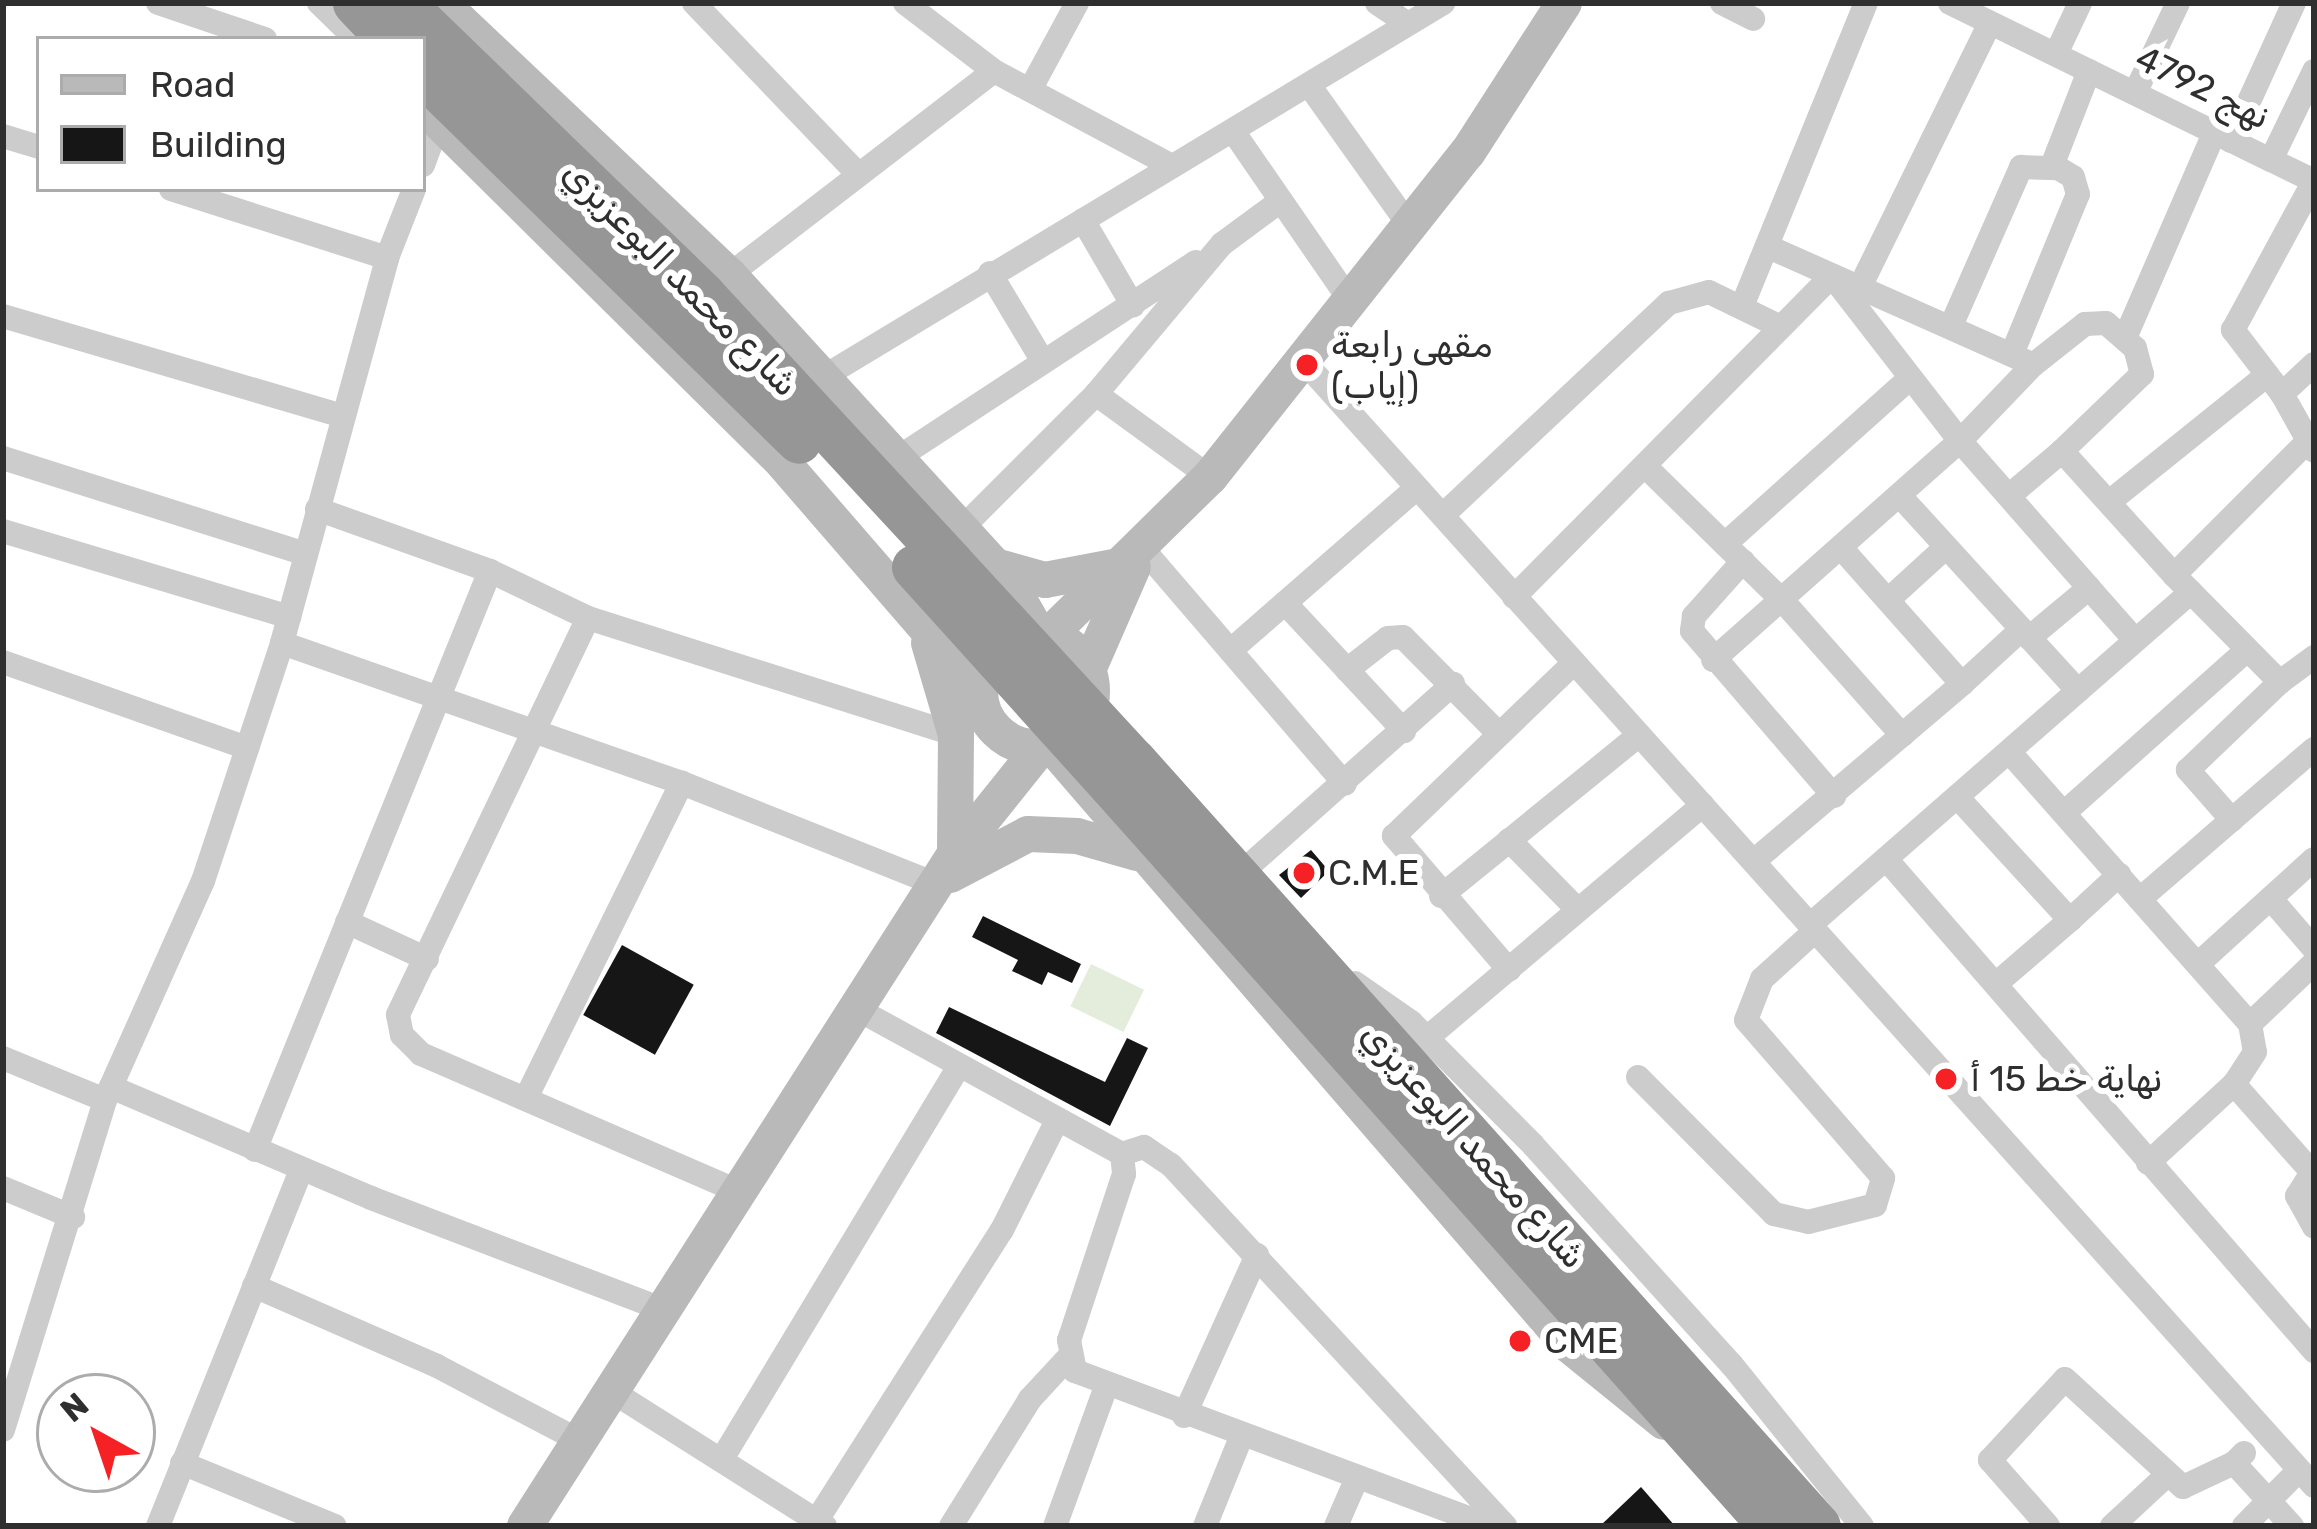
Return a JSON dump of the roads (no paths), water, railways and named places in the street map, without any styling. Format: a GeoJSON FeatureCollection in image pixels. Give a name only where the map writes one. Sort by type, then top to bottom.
{"type":"FeatureCollection","features":[{"type":"Feature","properties":{"kind":"highway","name":"شارع محمد البوعزيزي"},"geometry":{"type":"LineString","coordinates":[[402,3],[703,295],[955,556]]}},
{"type":"Feature","properties":{"kind":"highway"},"geometry":{"type":"LineString","coordinates":[[334,6],[384,36]]}},
{"type":"Feature","properties":{"kind":"highway","name":"شارع محمد البوعزيزي"},"geometry":{"type":"LineString","coordinates":[[426,77],[765,403],[955,556]]}},
{"type":"Feature","properties":{"kind":"highway"},"geometry":{"type":"LineString","coordinates":[[955,556],[1122,773]]}},
{"type":"Feature","properties":{"kind":"highway","name":"شارع محمد البوعزيزي"},"geometry":{"type":"LineString","coordinates":[[1122,773],[1153,853],[1771,1526]]}},
{"type":"Feature","properties":{"kind":"highway","name":"شارع محمد البوعزيزي"},"geometry":{"type":"LineString","coordinates":[[1122,773],[1818,1526]]}},
{"type":"Feature","properties":{"kind":"main road"},"geometry":{"type":"LineString","coordinates":[[441,3],[729,274],[896,459],[955,556],[1044,635],[1072,648],[1090,678],[1637,1304],[1694,1387]]}},
{"type":"Feature","properties":{"kind":"main road"},"geometry":{"type":"LineString","coordinates":[[954,858],[972,711],[1003,645],[1044,635],[1142,548],[1210,478],[1299,356],[1494,116],[1564,3]]}},
{"type":"Feature","properties":{"kind":"main road"},"geometry":{"type":"LineString","coordinates":[[431,114],[784,464],[914,613],[972,711],[999,734],[1047,747],[1153,853]]}},
{"type":"Feature","properties":{"kind":"main road"},"geometry":{"type":"LineString","coordinates":[[955,556],[1072,580],[1142,548]]}},
{"type":"Feature","properties":{"kind":"main road"},"geometry":{"type":"LineString","coordinates":[[525,1526],[954,858],[1047,747],[1083,723],[1090,678],[1142,548]]}},
{"type":"Feature","properties":{"kind":"main road"},"geometry":{"type":"LineString","coordinates":[[914,613],[972,711]]}},
{"type":"Feature","properties":{"kind":"main road"},"geometry":{"type":"LineString","coordinates":[[954,858],[1028,834],[1077,836],[1153,853]]}},
{"type":"Feature","properties":{"kind":"street"},"geometry":{"type":"LineString","coordinates":[[158,3],[256,36]]}},
{"type":"Feature","properties":{"kind":"street"},"geometry":{"type":"LineString","coordinates":[[694,3],[857,173]]}},
{"type":"Feature","properties":{"kind":"street"},"geometry":{"type":"LineString","coordinates":[[905,3],[994,71],[1172,166]]}},
{"type":"Feature","properties":{"kind":"street"},"geometry":{"type":"LineString","coordinates":[[1030,90],[1077,3]]}},
{"type":"Feature","properties":{"kind":"street"},"geometry":{"type":"LineString","coordinates":[[1376,3],[1407,23]]}},
{"type":"Feature","properties":{"kind":"street"},"geometry":{"type":"LineString","coordinates":[[820,380],[1443,3]]}},
{"type":"Feature","properties":{"kind":"street"},"geometry":{"type":"LineString","coordinates":[[1723,3],[1753,20]]}},
{"type":"Feature","properties":{"kind":"street"},"geometry":{"type":"LineString","coordinates":[[1742,304],[1772,248],[1837,60],[1866,3]]}},
{"type":"Feature","properties":{"kind":"street","name":"نهج 4792"},"geometry":{"type":"LineString","coordinates":[[1950,3],[2271,160],[2314,71]]}},
{"type":"Feature","properties":{"kind":"street"},"geometry":{"type":"LineString","coordinates":[[2056,54],[2080,3]]}},
{"type":"Feature","properties":{"kind":"street"},"geometry":{"type":"LineString","coordinates":[[2135,93],[2178,3]]}},
{"type":"Feature","properties":{"kind":"street"},"geometry":{"type":"LineString","coordinates":[[2125,338],[2222,137],[2294,3]]}},
{"type":"Feature","properties":{"kind":"street"},"geometry":{"type":"LineString","coordinates":[[323,36],[334,6]]}},
{"type":"Feature","properties":{"kind":"street"},"geometry":{"type":"LineString","coordinates":[[334,6],[354,36]]}},
{"type":"Feature","properties":{"kind":"street"},"geometry":{"type":"LineString","coordinates":[[1860,287],[1990,23]]}},
{"type":"Feature","properties":{"kind":"street"},"geometry":{"type":"LineString","coordinates":[[729,274],[994,71]]}},
{"type":"Feature","properties":{"kind":"street"},"geometry":{"type":"LineString","coordinates":[[2052,166],[2089,71]]}},
{"type":"Feature","properties":{"kind":"street"},"geometry":{"type":"LineString","coordinates":[[1309,85],[1406,221]]}},
{"type":"Feature","properties":{"kind":"street"},"geometry":{"type":"LineString","coordinates":[[426,146],[431,114]]}},
{"type":"Feature","properties":{"kind":"street"},"geometry":{"type":"LineString","coordinates":[[1233,131],[1347,296]]}},
{"type":"Feature","properties":{"kind":"street"},"geometry":{"type":"LineString","coordinates":[[3,136],[36,146]]}},
{"type":"Feature","properties":{"kind":"street"},"geometry":{"type":"LineString","coordinates":[[1638,1077],[1774,1214],[1808,1222],[1875,1205],[1883,1178],[1747,1020],[1762,980],[1812,928],[2012,755],[2134,640],[2310,447],[2274,384],[2234,336],[2234,325],[2314,181],[2271,160]]}},
{"type":"Feature","properties":{"kind":"street"},"geometry":{"type":"LineString","coordinates":[[1713,660],[1960,441],[2022,359],[2078,194],[2073,177],[2052,166],[2021,167],[1951,326]]}},
{"type":"Feature","properties":{"kind":"street"},"geometry":{"type":"LineString","coordinates":[[180,192],[387,258]]}},
{"type":"Feature","properties":{"kind":"street"},"geometry":{"type":"LineString","coordinates":[[3,1430],[108,1093],[203,880],[282,643],[387,258],[413,192]]}},
{"type":"Feature","properties":{"kind":"street"},"geometry":{"type":"LineString","coordinates":[[896,459],[1133,306],[1279,202]]}},
{"type":"Feature","properties":{"kind":"street"},"geometry":{"type":"LineString","coordinates":[[1083,220],[1133,306]]}},
{"type":"Feature","properties":{"kind":"street"},"geometry":{"type":"LineString","coordinates":[[955,556],[1222,244]]}},
{"type":"Feature","properties":{"kind":"street"},"geometry":{"type":"LineString","coordinates":[[1772,248],[2022,359]]}},
{"type":"Feature","properties":{"kind":"street"},"geometry":{"type":"LineString","coordinates":[[990,273],[1042,361]]}},
{"type":"Feature","properties":{"kind":"street"},"geometry":{"type":"LineString","coordinates":[[1514,597],[1647,468],[1777,325],[1832,276]]}},
{"type":"Feature","properties":{"kind":"street"},"geometry":{"type":"LineString","coordinates":[[1832,276],[1960,441],[2134,640]]}},
{"type":"Feature","properties":{"kind":"street"},"geometry":{"type":"LineString","coordinates":[[1443,515],[1669,303],[1709,292],[1742,304],[1777,325]]}},
{"type":"Feature","properties":{"kind":"street"},"geometry":{"type":"LineString","coordinates":[[3,316],[343,416]]}},
{"type":"Feature","properties":{"kind":"street"},"geometry":{"type":"LineString","coordinates":[[2009,496],[2142,374],[2140,356],[2125,338],[2093,321],[2022,359]]}},
{"type":"Feature","properties":{"kind":"street"},"geometry":{"type":"LineString","coordinates":[[1299,356],[2305,1480],[2243,1526]]}},
{"type":"Feature","properties":{"kind":"street"},"geometry":{"type":"LineString","coordinates":[[2109,502],[2274,384],[2314,364]]}},
{"type":"Feature","properties":{"kind":"street"},"geometry":{"type":"LineString","coordinates":[[1834,796],[1713,660],[1691,624],[1734,552],[1910,378]]}},
{"type":"Feature","properties":{"kind":"street"},"geometry":{"type":"LineString","coordinates":[[1096,394],[1210,478]]}},
{"type":"Feature","properties":{"kind":"street"},"geometry":{"type":"LineString","coordinates":[[2062,451],[2280,682]]}},
{"type":"Feature","properties":{"kind":"street"},"geometry":{"type":"LineString","coordinates":[[3,458],[306,554]]}},
{"type":"Feature","properties":{"kind":"street"},"geometry":{"type":"LineString","coordinates":[[1647,468],[1782,600],[1902,735]]}},
{"type":"Feature","properties":{"kind":"street"},"geometry":{"type":"LineString","coordinates":[[1232,650],[1418,488]]}},
{"type":"Feature","properties":{"kind":"street"},"geometry":{"type":"LineString","coordinates":[[1900,496],[2078,691]]}},
{"type":"Feature","properties":{"kind":"street"},"geometry":{"type":"LineString","coordinates":[[317,509],[490,572],[588,618],[972,711]]}},
{"type":"Feature","properties":{"kind":"street"},"geometry":{"type":"LineString","coordinates":[[3,531],[289,616]]}},
{"type":"Feature","properties":{"kind":"street"},"geometry":{"type":"LineString","coordinates":[[1142,548],[1346,784]]}},
{"type":"Feature","properties":{"kind":"street"},"geometry":{"type":"LineString","coordinates":[[1888,600],[1945,548]]}},
{"type":"Feature","properties":{"kind":"street"},"geometry":{"type":"LineString","coordinates":[[1842,549],[1962,684]]}},
{"type":"Feature","properties":{"kind":"street"},"geometry":{"type":"LineString","coordinates":[[255,1150],[490,572]]}},
{"type":"Feature","properties":{"kind":"street"},"geometry":{"type":"LineString","coordinates":[[1754,861],[1962,684],[2089,588]]}},
{"type":"Feature","properties":{"kind":"street"},"geometry":{"type":"LineString","coordinates":[[1286,603],[1404,731]]}},
{"type":"Feature","properties":{"kind":"street"},"geometry":{"type":"LineString","coordinates":[[588,618],[538,733],[398,1015],[402,1035],[421,1054],[740,1192]]}},
{"type":"Feature","properties":{"kind":"street"},"geometry":{"type":"LineString","coordinates":[[1347,670],[1396,634],[1498,732]]}},
{"type":"Feature","properties":{"kind":"street"},"geometry":{"type":"LineString","coordinates":[[282,643],[682,783],[954,858]]}},
{"type":"Feature","properties":{"kind":"street"},"geometry":{"type":"LineString","coordinates":[[2064,813],[2247,650]]}},
{"type":"Feature","properties":{"kind":"street"},"geometry":{"type":"LineString","coordinates":[[2232,820],[2188,770],[2280,682],[2314,657]]}},
{"type":"Feature","properties":{"kind":"street"},"geometry":{"type":"LineString","coordinates":[[3,662],[247,748]]}},
{"type":"Feature","properties":{"kind":"street"},"geometry":{"type":"LineString","coordinates":[[1509,970],[1394,836],[1574,662]]}},
{"type":"Feature","properties":{"kind":"street"},"geometry":{"type":"LineString","coordinates":[[1251,864],[1453,684]]}},
{"type":"Feature","properties":{"kind":"street"},"geometry":{"type":"LineString","coordinates":[[1442,896],[1639,735]]}},
{"type":"Feature","properties":{"kind":"street"},"geometry":{"type":"LineString","coordinates":[[2012,755],[2250,1024],[2255,1052],[2234,1084],[2148,1163]]}},
{"type":"Feature","properties":{"kind":"street"},"geometry":{"type":"LineString","coordinates":[[2140,899],[2311,759]]}},
{"type":"Feature","properties":{"kind":"street"},"geometry":{"type":"LineString","coordinates":[[526,1098],[682,783]]}},
{"type":"Feature","properties":{"kind":"street"},"geometry":{"type":"LineString","coordinates":[[1960,800],[2070,920]]}},
{"type":"Feature","properties":{"kind":"street"},"geometry":{"type":"LineString","coordinates":[[1427,1038],[1703,805]]}},
{"type":"Feature","properties":{"kind":"street"},"geometry":{"type":"LineString","coordinates":[[1509,840],[1576,909]]}},
{"type":"Feature","properties":{"kind":"street"},"geometry":{"type":"LineString","coordinates":[[2198,964],[2314,859]]}},
{"type":"Feature","properties":{"kind":"street"},"geometry":{"type":"LineString","coordinates":[[1887,860],[2314,1352]]}},
{"type":"Feature","properties":{"kind":"street"},"geometry":{"type":"LineString","coordinates":[[1997,983],[2119,875]]}},
{"type":"Feature","properties":{"kind":"street"},"geometry":{"type":"LineString","coordinates":[[2271,898],[2314,949]]}},
{"type":"Feature","properties":{"kind":"street"},"geometry":{"type":"LineString","coordinates":[[347,922],[427,959]]}},
{"type":"Feature","properties":{"kind":"street"},"geometry":{"type":"LineString","coordinates":[[2250,1024],[2314,963]]}},
{"type":"Feature","properties":{"kind":"street"},"geometry":{"type":"LineString","coordinates":[[1355,983],[1427,1038],[1651,1272],[1862,1526]]}},
{"type":"Feature","properties":{"kind":"street"},"geometry":{"type":"LineString","coordinates":[[857,1009],[957,1070],[1122,1154],[1144,1147],[1160,1156],[1505,1526]]}},
{"type":"Feature","properties":{"kind":"street"},"geometry":{"type":"LineString","coordinates":[[4,1062],[108,1093],[664,1310]]}},
{"type":"Feature","properties":{"kind":"street"},"geometry":{"type":"LineString","coordinates":[[722,1459],[957,1070]]}},
{"type":"Feature","properties":{"kind":"street"},"geometry":{"type":"LineString","coordinates":[[2234,1084],[2313,1170],[2297,1196],[2314,1227]]}},
{"type":"Feature","properties":{"kind":"street"},"geometry":{"type":"LineString","coordinates":[[613,1392],[821,1523],[1002,1230],[1058,1120]]}},
{"type":"Feature","properties":{"kind":"street"},"geometry":{"type":"LineString","coordinates":[[951,1526],[1030,1399],[1068,1358],[1124,1174],[1122,1154]]}},
{"type":"Feature","properties":{"kind":"street"},"geometry":{"type":"LineString","coordinates":[[158,1526],[301,1170]]}},
{"type":"Feature","properties":{"kind":"street"},"geometry":{"type":"LineString","coordinates":[[3,1188],[73,1216]]}},
{"type":"Feature","properties":{"kind":"street"},"geometry":{"type":"LineString","coordinates":[[1184,1416],[1257,1255]]}},
{"type":"Feature","properties":{"kind":"street"},"geometry":{"type":"LineString","coordinates":[[254,1286],[437,1366],[582,1442]]}},
{"type":"Feature","properties":{"kind":"street"},"geometry":{"type":"LineString","coordinates":[[1068,1358],[1105,1389],[1242,1436],[1462,1522],[1489,1526]]}},
{"type":"Feature","properties":{"kind":"street"},"geometry":{"type":"LineString","coordinates":[[2048,1526],[1990,1460],[1995,1446],[2065,1379],[2078,1382],[2167,1475],[2191,1488],[2234,1463],[2262,1436]]}},
{"type":"Feature","properties":{"kind":"street"},"geometry":{"type":"LineString","coordinates":[[1055,1526],[1105,1389]]}},
{"type":"Feature","properties":{"kind":"street"},"geometry":{"type":"LineString","coordinates":[[1205,1526],[1242,1436]]}},
{"type":"Feature","properties":{"kind":"street"},"geometry":{"type":"LineString","coordinates":[[182,1463],[335,1526]]}},
{"type":"Feature","properties":{"kind":"street"},"geometry":{"type":"LineString","coordinates":[[2234,1463],[2292,1526]]}},
{"type":"Feature","properties":{"kind":"street"},"geometry":{"type":"LineString","coordinates":[[2112,1526],[2167,1475]]}},
{"type":"Feature","properties":{"kind":"street"},"geometry":{"type":"LineString","coordinates":[[1336,1526],[1356,1480]]}},
{"type":"Feature","properties":{"kind":"place","name":"مقهى رابعة (إياب)"},"geometry":{"type":"Point","coordinates":[1307,365]}},
{"type":"Feature","properties":{"kind":"place","name":"C.M.E"},"geometry":{"type":"Point","coordinates":[1304,873]}},
{"type":"Feature","properties":{"kind":"place","name":"نهاية خط 15 أ"},"geometry":{"type":"Point","coordinates":[1946,1079]}},
{"type":"Feature","properties":{"kind":"place","name":"CME"},"geometry":{"type":"Point","coordinates":[1520,1341]}}]}
